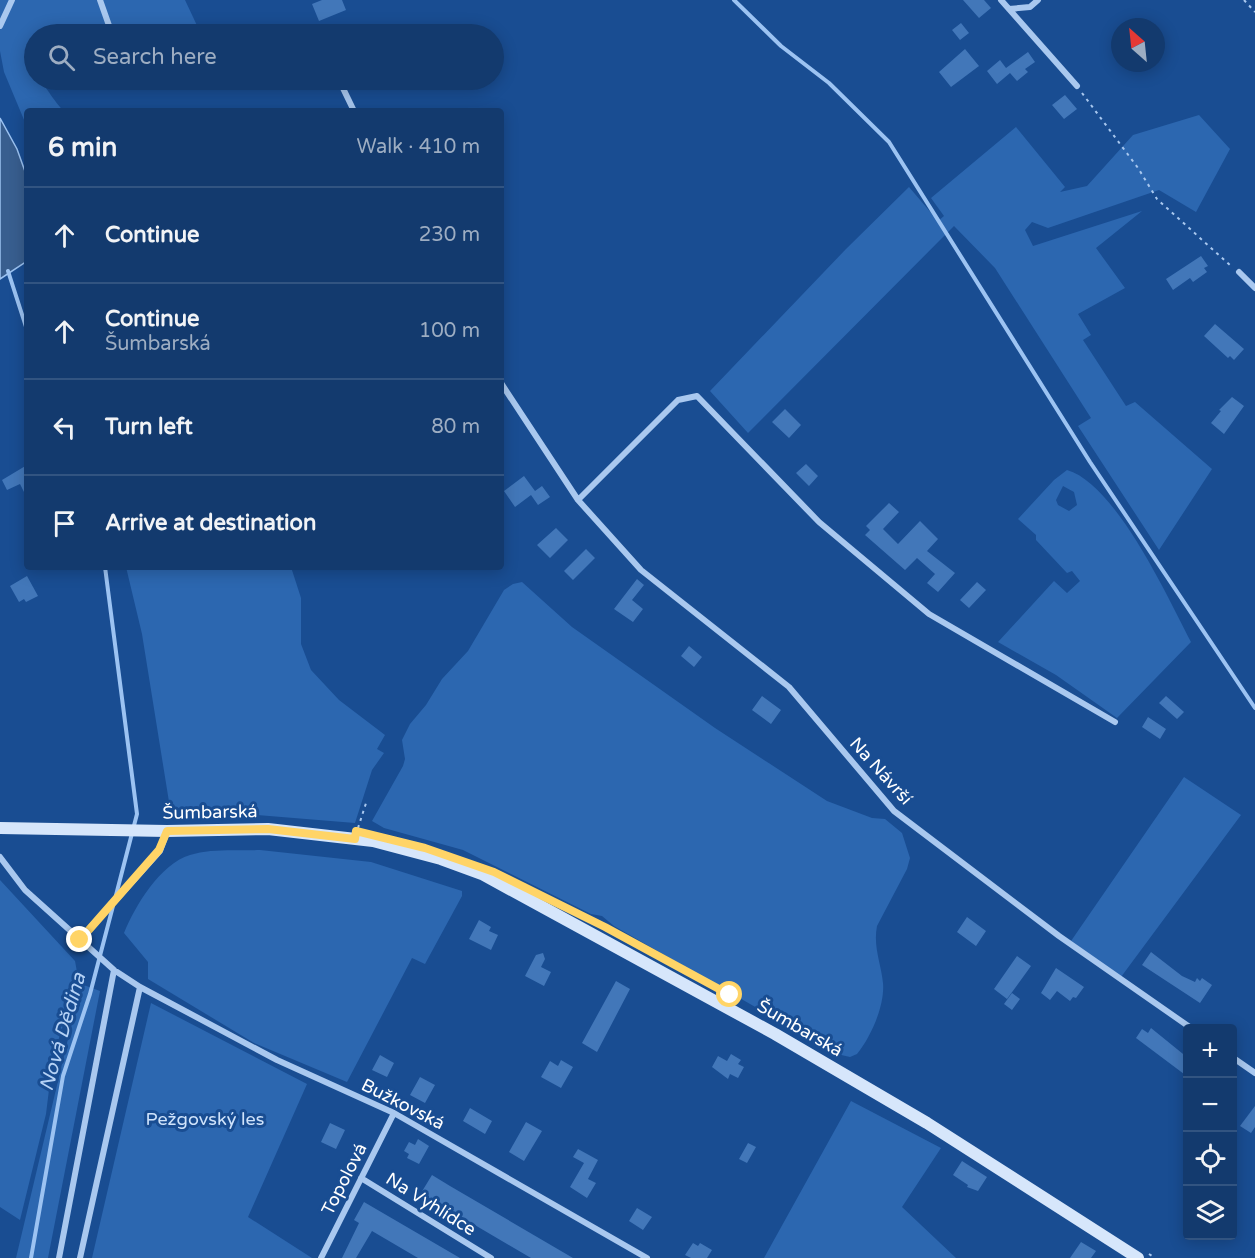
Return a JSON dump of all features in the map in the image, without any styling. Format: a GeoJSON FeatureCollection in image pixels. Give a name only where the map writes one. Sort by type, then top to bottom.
{"type":"FeatureCollection","features":[{"type":"Feature","properties":{"kind":"street"},"geometry":{"type":"LineString","coordinates":[[0,26],[12,0]]}},
{"type":"Feature","properties":{"kind":"street"},"geometry":{"type":"LineString","coordinates":[[100,0],[108,24]]}},
{"type":"Feature","properties":{"kind":"street"},"geometry":{"type":"LineString","coordinates":[[1001,0],[1077,86]]}},
{"type":"Feature","properties":{"kind":"street"},"geometry":{"type":"LineString","coordinates":[[1009,9],[1030,7],[1038,0]]}},
{"type":"Feature","properties":{"kind":"street"},"geometry":{"type":"LineString","coordinates":[[344,90],[353,108]]}},
{"type":"Feature","properties":{"kind":"street"},"geometry":{"type":"LineString","coordinates":[[1239,272],[1255,288]]}},
{"type":"Feature","properties":{"kind":"street","name":"Na Návrší"},"geometry":{"type":"LineString","coordinates":[[504,388],[578,500],[641,570],[789,687],[894,811],[1059,936],[1184,1024]]}},
{"type":"Feature","properties":{"kind":"street"},"geometry":{"type":"LineString","coordinates":[[578,500],[678,400],[697,396],[819,522],[929,614],[1115,722]]}},
{"type":"Feature","properties":{"kind":"street","name":"Šumbarská"},"geometry":{"type":"LineString","coordinates":[[0,828],[167,831],[268,829],[373,841],[441,859],[482,874],[776,1034],[917,1117],[1142,1255]]}},
{"type":"Feature","properties":{"kind":"street"},"geometry":{"type":"LineString","coordinates":[[80,940],[159,850],[167,831]]}},
{"type":"Feature","properties":{"kind":"street","name":"Bužkovská"},"geometry":{"type":"LineString","coordinates":[[0,857],[25,890],[114,970],[140,987],[277,1060],[394,1113],[647,1258]]}},
{"type":"Feature","properties":{"kind":"street"},"geometry":{"type":"LineString","coordinates":[[59,1258],[114,970]]}},
{"type":"Feature","properties":{"kind":"street"},"geometry":{"type":"LineString","coordinates":[[80,1258],[140,987]]}},
{"type":"Feature","properties":{"kind":"street"},"geometry":{"type":"LineString","coordinates":[[1237,1060],[1255,1073]]}},
{"type":"Feature","properties":{"kind":"street","name":"Topolová"},"geometry":{"type":"LineString","coordinates":[[321,1258],[394,1113]]}},
{"type":"Feature","properties":{"kind":"street","name":"Na Vyhlídce"},"geometry":{"type":"LineString","coordinates":[[361,1178],[486,1257]]}},
{"type":"Feature","properties":{"kind":"path"},"geometry":{"type":"LineString","coordinates":[[1244,0],[1255,12]]}},
{"type":"Feature","properties":{"kind":"path"},"geometry":{"type":"LineString","coordinates":[[1077,86],[1138,168],[1157,199],[1239,272]]}},
{"type":"Feature","properties":{"kind":"path"},"geometry":{"type":"LineString","coordinates":[[364,833],[356,831],[367,800]]}},
{"type":"Feature","properties":{"kind":"path"},"geometry":{"type":"LineString","coordinates":[[1142,1255],[1155,1258]]}},
{"type":"Feature","properties":{"kind":"green space"},"geometry":{"type":"Polygon","coordinates":[[[0,0],[185,0],[196,24],[24,24],[24,90],[47,90],[61,108],[24,108],[24,120],[4,72],[0,51],[0,0]]]}},
{"type":"Feature","properties":{"kind":"green space"},"geometry":{"type":"Polygon","coordinates":[[[1199,115],[1230,149],[1196,212],[1159,190],[1048,228],[1032,222],[1025,230],[1033,246],[1142,211],[1096,248],[1125,288],[1078,314],[1091,335],[1083,340],[1126,406],[1135,402],[1212,469],[1159,550],[1078,426],[1091,418],[995,268],[954,226],[748,433],[710,391],[846,249],[909,187],[938,221],[944,216],[931,198],[1016,127],[1065,187],[1060,192],[1087,186],[1133,135],[1199,115]]]}},
{"type":"Feature","properties":{"kind":"green space"},"geometry":{"type":"Polygon","coordinates":[[[1067,470],[1085,480],[1104,497],[1139,545],[1191,642],[1117,718],[1056,675],[998,642],[1054,581],[1067,593],[1080,581],[1072,571],[1067,573],[1036,540],[1036,535],[1018,519],[1054,480],[1067,470]],[[1063,486],[1056,500],[1058,505],[1069,511],[1077,505],[1074,492],[1063,486]]]}},
{"type":"Feature","properties":{"kind":"green space"},"geometry":{"type":"Polygon","coordinates":[[[127,570],[292,570],[301,598],[301,644],[311,670],[339,700],[385,735],[377,749],[384,753],[372,770],[355,823],[170,808],[142,634],[127,570]]]}},
{"type":"Feature","properties":{"kind":"green space"},"geometry":{"type":"Polygon","coordinates":[[[522,582],[572,627],[715,728],[827,801],[872,818],[885,819],[902,833],[910,858],[907,869],[877,926],[876,934],[883,983],[882,1001],[872,1030],[857,1054],[850,1057],[837,1054],[614,926],[602,916],[591,914],[463,850],[384,828],[372,821],[403,766],[405,759],[402,740],[410,724],[426,705],[442,679],[468,651],[504,590],[513,584],[522,582]]]}},
{"type":"Feature","properties":{"kind":"green space"},"geometry":{"type":"Polygon","coordinates":[[[1184,777],[1241,815],[1121,977],[1071,941],[1184,777]]]}},
{"type":"Feature","properties":{"kind":"green space"},"geometry":{"type":"Polygon","coordinates":[[[260,850],[371,862],[462,891],[462,896],[425,964],[412,958],[347,1082],[254,1043],[148,979],[148,962],[124,933],[150,887],[179,860],[207,851],[260,850]]]}},
{"type":"Feature","properties":{"kind":"green space"},"geometry":{"type":"Polygon","coordinates":[[[0,880],[75,961],[77,972],[72,997],[53,1057],[46,1114],[20,1220],[0,1207],[0,880]]]}},
{"type":"Feature","properties":{"kind":"green space"},"geometry":{"type":"Polygon","coordinates":[[[81,984],[100,991],[48,1258],[16,1258],[81,984]]]}},
{"type":"Feature","properties":{"kind":"green space","name":"Pežgovský les"},"geometry":{"type":"Polygon","coordinates":[[[151,1003],[307,1084],[248,1217],[312,1258],[92,1258],[151,1003]]]}},
{"type":"Feature","properties":{"kind":"green space"},"geometry":{"type":"Polygon","coordinates":[[[851,1101],[941,1148],[902,1207],[956,1258],[764,1258],[851,1101]]]}},
{"type":"Feature","properties":{"kind":"shaded area"},"geometry":{"type":"Polygon","coordinates":[[[0,118],[17,149],[24,169],[24,263],[0,279],[0,118]]]}},
{"type":"Feature","properties":{"kind":"building"},"geometry":{"type":"Polygon","coordinates":[[[322,0],[342,0],[346,10],[319,21],[312,4],[322,0]]]}},
{"type":"Feature","properties":{"kind":"building"},"geometry":{"type":"Polygon","coordinates":[[[963,0],[984,0],[991,8],[979,18],[963,0]]]}},
{"type":"Feature","properties":{"kind":"building"},"geometry":{"type":"Polygon","coordinates":[[[961,23],[969,33],[960,40],[952,30],[961,23]]]}},
{"type":"Feature","properties":{"kind":"building"},"geometry":{"type":"Polygon","coordinates":[[[965,49],[979,66],[951,87],[939,72],[965,49]]]}},
{"type":"Feature","properties":{"kind":"building"},"geometry":{"type":"Polygon","coordinates":[[[1028,52],[1035,62],[1025,69],[1028,72],[1017,81],[1010,73],[997,84],[987,71],[1000,60],[1006,68],[1028,52]]]}},
{"type":"Feature","properties":{"kind":"building"},"geometry":{"type":"Polygon","coordinates":[[[1065,95],[1077,109],[1064,119],[1052,105],[1065,95]]]}},
{"type":"Feature","properties":{"kind":"building"},"geometry":{"type":"Polygon","coordinates":[[[1201,256],[1208,266],[1204,268],[1207,272],[1193,282],[1190,278],[1173,290],[1166,279],[1201,256]]]}},
{"type":"Feature","properties":{"kind":"building"},"geometry":{"type":"Polygon","coordinates":[[[1215,324],[1244,349],[1234,360],[1230,356],[1228,358],[1204,336],[1215,324]]]}},
{"type":"Feature","properties":{"kind":"building"},"geometry":{"type":"Polygon","coordinates":[[[1232,397],[1244,406],[1224,434],[1211,423],[1221,411],[1219,410],[1232,397]]]}},
{"type":"Feature","properties":{"kind":"building"},"geometry":{"type":"Polygon","coordinates":[[[785,409],[801,425],[789,438],[772,422],[785,409]]]}},
{"type":"Feature","properties":{"kind":"building"},"geometry":{"type":"Polygon","coordinates":[[[806,464],[818,476],[809,486],[796,473],[806,464]]]}},
{"type":"Feature","properties":{"kind":"building"},"geometry":{"type":"Polygon","coordinates":[[[24,467],[24,492],[20,484],[7,490],[2,480],[24,467]]]}},
{"type":"Feature","properties":{"kind":"building"},"geometry":{"type":"Polygon","coordinates":[[[524,476],[535,491],[542,486],[550,497],[538,505],[531,495],[515,507],[504,491],[524,476]]]}},
{"type":"Feature","properties":{"kind":"building"},"geometry":{"type":"Polygon","coordinates":[[[889,503],[899,512],[883,529],[898,544],[920,521],[938,539],[927,551],[955,573],[938,592],[927,583],[935,574],[917,558],[905,570],[865,535],[870,530],[866,526],[889,503]]]}},
{"type":"Feature","properties":{"kind":"building"},"geometry":{"type":"Polygon","coordinates":[[[556,528],[568,540],[550,558],[537,545],[556,528]]]}},
{"type":"Feature","properties":{"kind":"building"},"geometry":{"type":"Polygon","coordinates":[[[586,549],[595,558],[573,580],[564,571],[586,549]]]}},
{"type":"Feature","properties":{"kind":"building"},"geometry":{"type":"Polygon","coordinates":[[[27,576],[38,596],[26,602],[24,599],[19,602],[10,586],[27,576]]]}},
{"type":"Feature","properties":{"kind":"building"},"geometry":{"type":"Polygon","coordinates":[[[637,579],[644,585],[632,600],[643,609],[633,622],[614,609],[637,579]]]}},
{"type":"Feature","properties":{"kind":"building"},"geometry":{"type":"Polygon","coordinates":[[[977,582],[986,590],[969,608],[960,600],[977,582]]]}},
{"type":"Feature","properties":{"kind":"building"},"geometry":{"type":"Polygon","coordinates":[[[689,646],[702,657],[694,667],[681,656],[689,646]]]}},
{"type":"Feature","properties":{"kind":"building"},"geometry":{"type":"Polygon","coordinates":[[[762,696],[781,710],[771,724],[752,710],[762,696]]]}},
{"type":"Feature","properties":{"kind":"building"},"geometry":{"type":"Polygon","coordinates":[[[1166,696],[1184,712],[1177,719],[1159,703],[1166,696]]]}},
{"type":"Feature","properties":{"kind":"building"},"geometry":{"type":"Polygon","coordinates":[[[1148,717],[1166,729],[1160,739],[1142,727],[1148,717]]]}},
{"type":"Feature","properties":{"kind":"building"},"geometry":{"type":"Polygon","coordinates":[[[967,917],[986,931],[976,946],[957,932],[967,917]]]}},
{"type":"Feature","properties":{"kind":"building"},"geometry":{"type":"Polygon","coordinates":[[[479,920],[491,927],[489,931],[498,935],[491,950],[469,939],[479,920]]]}},
{"type":"Feature","properties":{"kind":"building"},"geometry":{"type":"Polygon","coordinates":[[[1151,952],[1182,976],[1195,982],[1197,978],[1200,981],[1202,978],[1212,985],[1200,1003],[1142,965],[1151,952]]]}},
{"type":"Feature","properties":{"kind":"building"},"geometry":{"type":"Polygon","coordinates":[[[543,953],[545,959],[541,967],[551,972],[544,986],[525,976],[536,955],[543,953]]]}},
{"type":"Feature","properties":{"kind":"building"},"geometry":{"type":"Polygon","coordinates":[[[1017,956],[1031,966],[1007,999],[994,989],[1017,956]]]}},
{"type":"Feature","properties":{"kind":"building"},"geometry":{"type":"Polygon","coordinates":[[[1056,968],[1084,987],[1076,998],[1073,997],[1070,1001],[1057,991],[1050,1000],[1041,993],[1056,968]]]}},
{"type":"Feature","properties":{"kind":"building"},"geometry":{"type":"Polygon","coordinates":[[[616,981],[630,989],[597,1052],[582,1043],[616,981]]]}},
{"type":"Feature","properties":{"kind":"building"},"geometry":{"type":"Polygon","coordinates":[[[1012,993],[1020,999],[1012,1010],[1004,1004],[1012,993]]]}},
{"type":"Feature","properties":{"kind":"building"},"geometry":{"type":"Polygon","coordinates":[[[1151,1028],[1183,1054],[1183,1073],[1136,1038],[1142,1029],[1148,1033],[1151,1028]]]}},
{"type":"Feature","properties":{"kind":"building"},"geometry":{"type":"Polygon","coordinates":[[[731,1054],[741,1060],[738,1064],[744,1067],[738,1078],[730,1074],[728,1079],[712,1067],[718,1056],[727,1061],[731,1054]]]}},
{"type":"Feature","properties":{"kind":"building"},"geometry":{"type":"Polygon","coordinates":[[[380,1055],[394,1063],[387,1077],[372,1070],[380,1055]]]}},
{"type":"Feature","properties":{"kind":"building"},"geometry":{"type":"Polygon","coordinates":[[[561,1060],[573,1067],[561,1088],[541,1077],[550,1061],[558,1066],[561,1060]]]}},
{"type":"Feature","properties":{"kind":"building"},"geometry":{"type":"Polygon","coordinates":[[[420,1077],[435,1085],[425,1103],[410,1095],[420,1077]]]}},
{"type":"Feature","properties":{"kind":"building"},"geometry":{"type":"Polygon","coordinates":[[[1255,1106],[1255,1127],[1251,1133],[1240,1126],[1255,1106]]]}},
{"type":"Feature","properties":{"kind":"building"},"geometry":{"type":"Polygon","coordinates":[[[470,1108],[492,1121],[485,1134],[463,1121],[470,1108]]]}},
{"type":"Feature","properties":{"kind":"building"},"geometry":{"type":"Polygon","coordinates":[[[526,1122],[542,1131],[524,1161],[509,1152],[526,1122]]]}},
{"type":"Feature","properties":{"kind":"building"},"geometry":{"type":"Polygon","coordinates":[[[330,1123],[345,1130],[336,1149],[321,1142],[330,1123]]]}},
{"type":"Feature","properties":{"kind":"building"},"geometry":{"type":"Polygon","coordinates":[[[418,1139],[429,1146],[419,1164],[407,1158],[409,1154],[404,1151],[409,1142],[415,1145],[418,1139]]]}},
{"type":"Feature","properties":{"kind":"building"},"geometry":{"type":"Polygon","coordinates":[[[748,1143],[756,1147],[747,1163],[739,1159],[748,1143]]]}},
{"type":"Feature","properties":{"kind":"building"},"geometry":{"type":"Polygon","coordinates":[[[578,1149],[598,1160],[588,1179],[596,1183],[587,1198],[570,1187],[584,1163],[573,1157],[578,1149]]]}},
{"type":"Feature","properties":{"kind":"building"},"geometry":{"type":"Polygon","coordinates":[[[962,1161],[987,1177],[978,1191],[967,1187],[968,1185],[953,1175],[962,1161]]]}},
{"type":"Feature","properties":{"kind":"building"},"geometry":{"type":"Polygon","coordinates":[[[432,1175],[573,1258],[531,1258],[468,1221],[421,1193],[432,1175]]]}},
{"type":"Feature","properties":{"kind":"building"},"geometry":{"type":"Polygon","coordinates":[[[364,1202],[460,1258],[418,1258],[372,1231],[356,1258],[342,1258],[359,1223],[354,1220],[364,1202]]]}},
{"type":"Feature","properties":{"kind":"building"},"geometry":{"type":"Polygon","coordinates":[[[637,1208],[652,1217],[643,1230],[629,1221],[637,1208]]]}},
{"type":"Feature","properties":{"kind":"building"},"geometry":{"type":"Polygon","coordinates":[[[1081,1242],[1096,1251],[1091,1258],[1070,1258],[1081,1242]]]}},
{"type":"Feature","properties":{"kind":"building"},"geometry":{"type":"Polygon","coordinates":[[[693,1243],[698,1246],[700,1243],[712,1250],[707,1258],[691,1258],[685,1255],[693,1243]]]}},
{"type":"Feature","properties":{"kind":"waterway"},"geometry":{"type":"LineString","coordinates":[[734,0],[781,46],[829,83],[889,142],[1090,462],[1255,708]]}},
{"type":"Feature","properties":{"kind":"waterway","name":"Nová Dědina"},"geometry":{"type":"LineString","coordinates":[[8,271],[24,321]]}},
{"type":"Feature","properties":{"kind":"waterway","name":"Nová Dědina"},"geometry":{"type":"LineString","coordinates":[[105,570],[137,814],[115,899]]}},
{"type":"Feature","properties":{"kind":"waterway","name":"Nová Dědina"},"geometry":{"type":"LineString","coordinates":[[31,1258],[63,1076],[90,994],[113,906]]}},
{"type":"Feature","properties":{"kind":"route"},"geometry":{"type":"LineString","coordinates":[[80,940],[159,850],[167,831],[268,829],[355,839],[356,831],[425,848],[494,872],[605,927],[730,995]]}}]}
